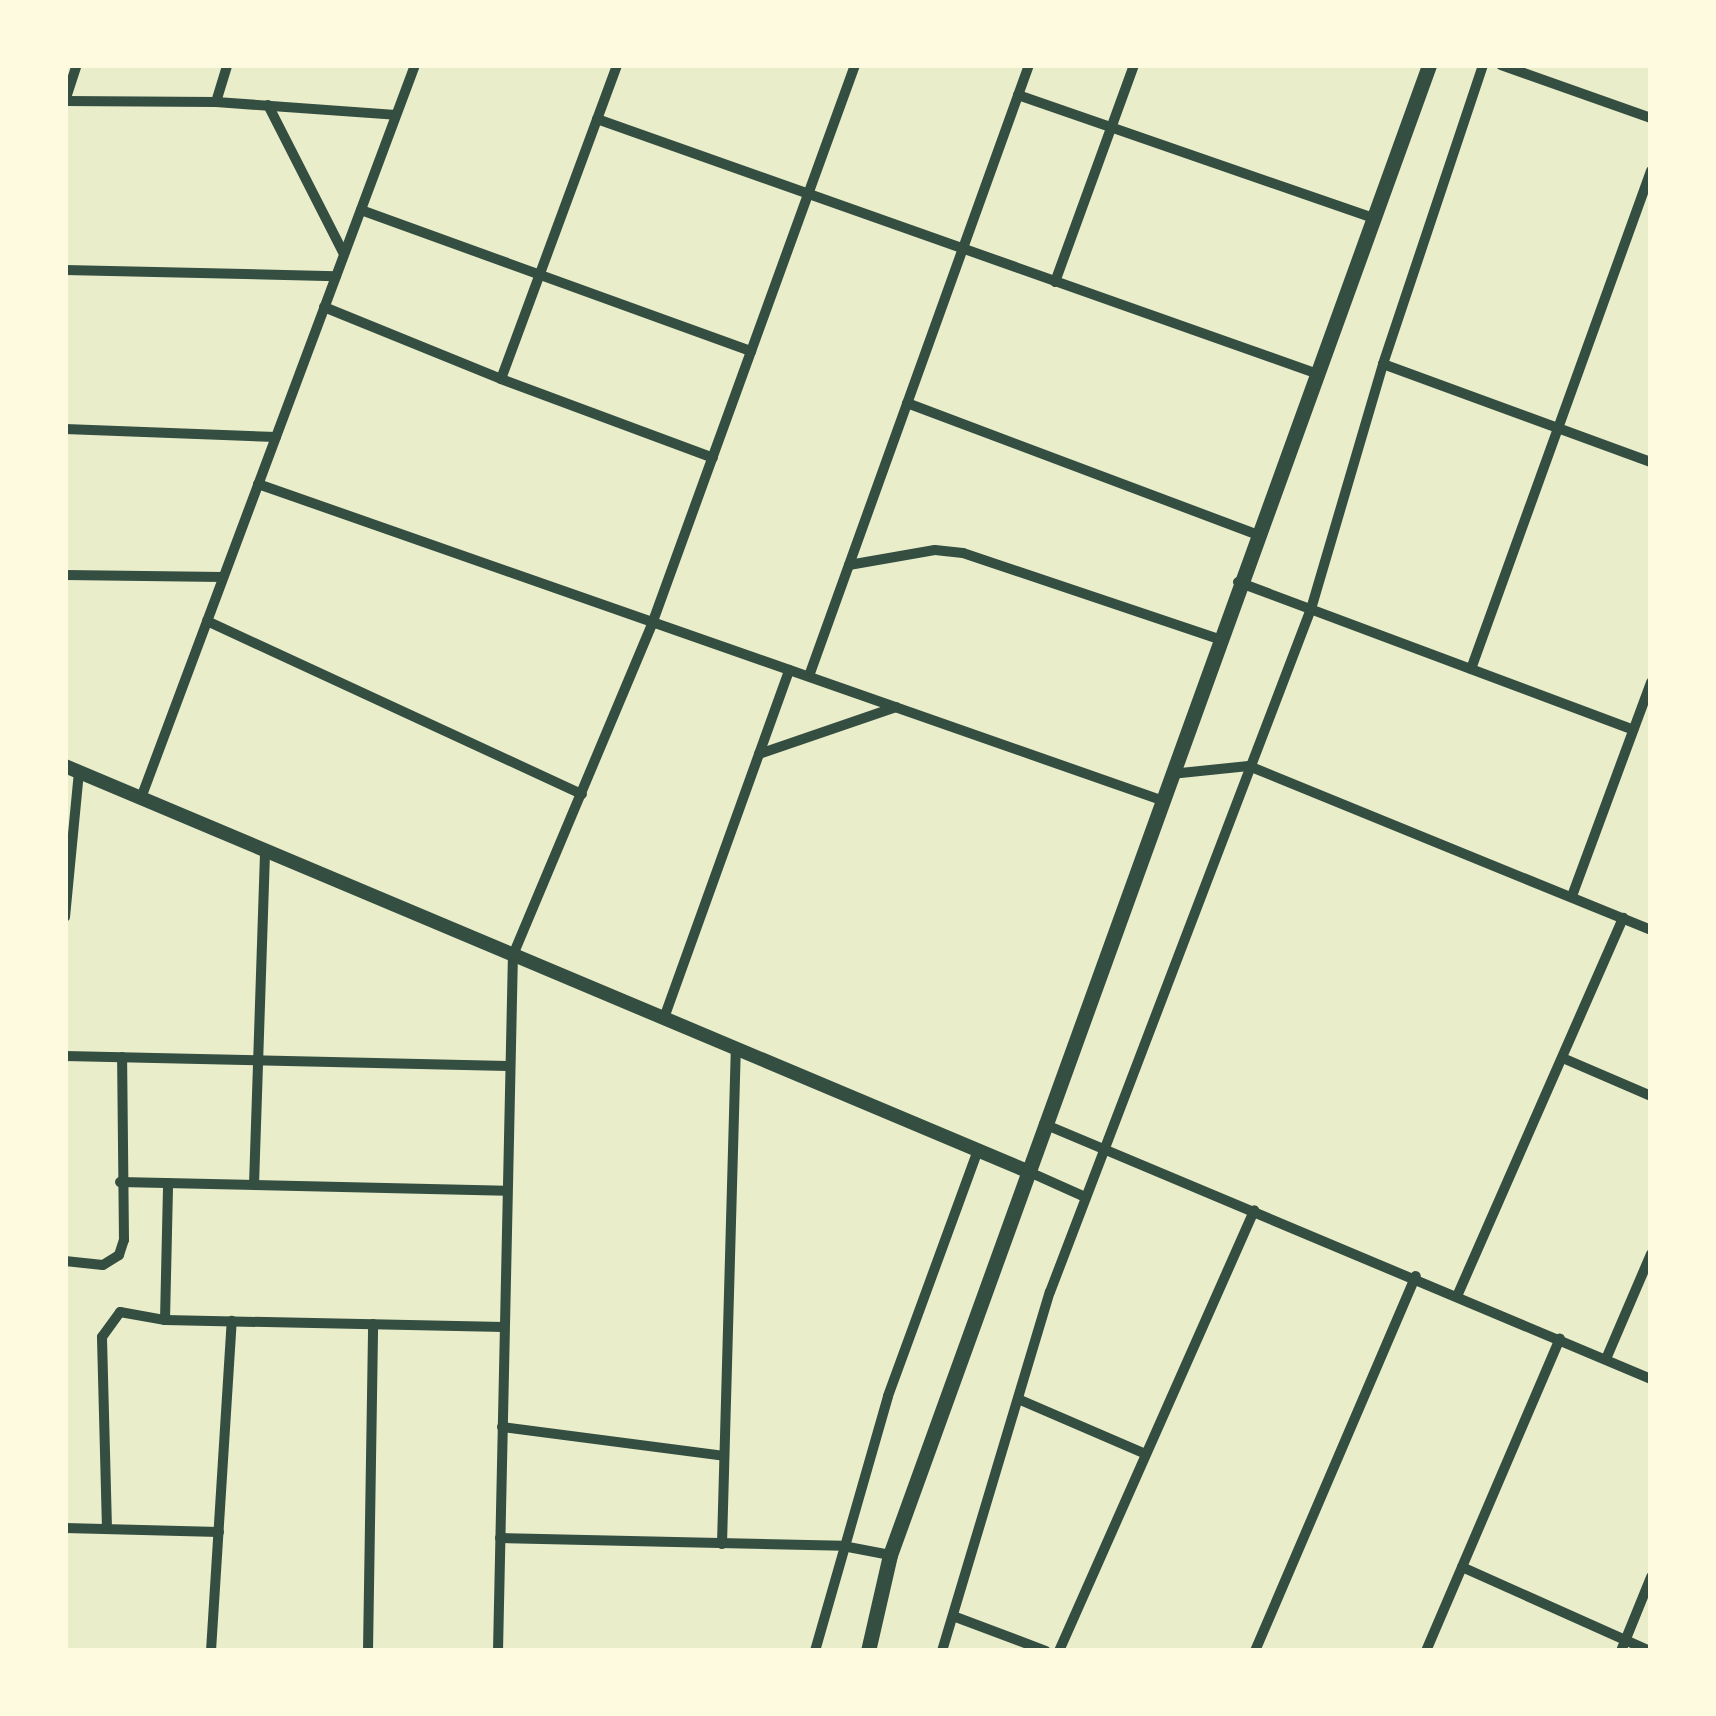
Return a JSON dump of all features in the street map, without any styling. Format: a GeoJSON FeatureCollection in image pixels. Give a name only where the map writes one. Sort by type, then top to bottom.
{"type":"FeatureCollection","features":[{"type":"Feature","properties":{"kind":"main road"},"geometry":{"type":"LineString","coordinates":[[868,1651],[890,1555],[1238,582],[1429,65]]}},
{"type":"Feature","properties":{"kind":"main road"},"geometry":{"type":"LineString","coordinates":[[72,769],[1027,1171]]}},
{"type":"Feature","properties":{"kind":"street"},"geometry":{"type":"LineString","coordinates":[[77,65],[65,101],[216,102],[396,114]]}},
{"type":"Feature","properties":{"kind":"street"},"geometry":{"type":"LineString","coordinates":[[216,102],[227,65]]}},
{"type":"Feature","properties":{"kind":"street"},"geometry":{"type":"LineString","coordinates":[[141,798],[415,65]]}},
{"type":"Feature","properties":{"kind":"street"},"geometry":{"type":"LineString","coordinates":[[501,379],[617,65]]}},
{"type":"Feature","properties":{"kind":"street"},"geometry":{"type":"LineString","coordinates":[[498,1651],[513,954],[652,624],[855,65]]}},
{"type":"Feature","properties":{"kind":"street"},"geometry":{"type":"LineString","coordinates":[[809,676],[1029,65]]}},
{"type":"Feature","properties":{"kind":"street"},"geometry":{"type":"LineString","coordinates":[[1056,282],[1134,65]]}},
{"type":"Feature","properties":{"kind":"street"},"geometry":{"type":"LineString","coordinates":[[942,1651],[1018,1398],[1085,1198],[1311,610],[1383,364],[1483,65]]}},
{"type":"Feature","properties":{"kind":"street"},"geometry":{"type":"LineString","coordinates":[[1501,65],[1651,118]]}},
{"type":"Feature","properties":{"kind":"street"},"geometry":{"type":"LineString","coordinates":[[1018,94],[1371,217]]}},
{"type":"Feature","properties":{"kind":"street"},"geometry":{"type":"LineString","coordinates":[[268,105],[344,254]]}},
{"type":"Feature","properties":{"kind":"street"},"geometry":{"type":"LineString","coordinates":[[597,119],[1315,373]]}},
{"type":"Feature","properties":{"kind":"street"},"geometry":{"type":"LineString","coordinates":[[1471,669],[1651,170]]}},
{"type":"Feature","properties":{"kind":"street"},"geometry":{"type":"LineString","coordinates":[[360,210],[751,351]]}},
{"type":"Feature","properties":{"kind":"street"},"geometry":{"type":"LineString","coordinates":[[65,270],[336,276]]}},
{"type":"Feature","properties":{"kind":"street"},"geometry":{"type":"LineString","coordinates":[[324,307],[712,458]]}},
{"type":"Feature","properties":{"kind":"street"},"geometry":{"type":"LineString","coordinates":[[1383,364],[1651,462]]}},
{"type":"Feature","properties":{"kind":"street"},"geometry":{"type":"LineString","coordinates":[[907,403],[1256,534]]}},
{"type":"Feature","properties":{"kind":"street"},"geometry":{"type":"LineString","coordinates":[[65,429],[276,436]]}},
{"type":"Feature","properties":{"kind":"street"},"geometry":{"type":"LineString","coordinates":[[258,484],[1161,800]]}},
{"type":"Feature","properties":{"kind":"street"},"geometry":{"type":"LineString","coordinates":[[849,566],[934,550],[964,553],[1218,639]]}},
{"type":"Feature","properties":{"kind":"street"},"geometry":{"type":"LineString","coordinates":[[65,575],[224,577]]}},
{"type":"Feature","properties":{"kind":"street"},"geometry":{"type":"LineString","coordinates":[[1238,582],[1633,730]]}},
{"type":"Feature","properties":{"kind":"street"},"geometry":{"type":"LineString","coordinates":[[207,622],[582,794]]}},
{"type":"Feature","properties":{"kind":"street"},"geometry":{"type":"LineString","coordinates":[[664,1018],[789,670]]}},
{"type":"Feature","properties":{"kind":"street"},"geometry":{"type":"LineString","coordinates":[[1572,896],[1651,682]]}},
{"type":"Feature","properties":{"kind":"street"},"geometry":{"type":"LineString","coordinates":[[759,754],[897,706]]}},
{"type":"Feature","properties":{"kind":"street"},"geometry":{"type":"LineString","coordinates":[[1172,774],[1249,766],[1651,930]]}},
{"type":"Feature","properties":{"kind":"street"},"geometry":{"type":"LineString","coordinates":[[65,916],[72,769]]}},
{"type":"Feature","properties":{"kind":"street"},"geometry":{"type":"LineString","coordinates":[[254,1186],[265,850]]}},
{"type":"Feature","properties":{"kind":"street"},"geometry":{"type":"LineString","coordinates":[[1458,1294],[1565,1059],[1623,918]]}},
{"type":"Feature","properties":{"kind":"street"},"geometry":{"type":"LineString","coordinates":[[722,1544],[736,1048]]}},
{"type":"Feature","properties":{"kind":"street"},"geometry":{"type":"LineString","coordinates":[[65,1056],[508,1066]]}},
{"type":"Feature","properties":{"kind":"street"},"geometry":{"type":"LineString","coordinates":[[65,1261],[103,1264],[119,1255],[122,1057]]}},
{"type":"Feature","properties":{"kind":"street"},"geometry":{"type":"LineString","coordinates":[[1565,1059],[1651,1096]]}},
{"type":"Feature","properties":{"kind":"street"},"geometry":{"type":"LineString","coordinates":[[1044,1124],[1416,1276],[1651,1379]]}},
{"type":"Feature","properties":{"kind":"street"},"geometry":{"type":"LineString","coordinates":[[815,1651],[888,1396],[978,1150]]}},
{"type":"Feature","properties":{"kind":"street"},"geometry":{"type":"LineString","coordinates":[[1027,1171],[1085,1198]]}},
{"type":"Feature","properties":{"kind":"street"},"geometry":{"type":"LineString","coordinates":[[120,1182],[506,1191]]}},
{"type":"Feature","properties":{"kind":"street"},"geometry":{"type":"LineString","coordinates":[[165,1320],[168,1184]]}},
{"type":"Feature","properties":{"kind":"street"},"geometry":{"type":"LineString","coordinates":[[1058,1651],[1254,1210]]}},
{"type":"Feature","properties":{"kind":"street"},"geometry":{"type":"LineString","coordinates":[[1606,1359],[1651,1254]]}},
{"type":"Feature","properties":{"kind":"street"},"geometry":{"type":"LineString","coordinates":[[1255,1651],[1416,1276]]}},
{"type":"Feature","properties":{"kind":"street"},"geometry":{"type":"LineString","coordinates":[[106,1529],[102,1337],[120,1312],[165,1320],[504,1328]]}},
{"type":"Feature","properties":{"kind":"street"},"geometry":{"type":"LineString","coordinates":[[211,1651],[232,1321]]}},
{"type":"Feature","properties":{"kind":"street"},"geometry":{"type":"LineString","coordinates":[[368,1651],[373,1324]]}},
{"type":"Feature","properties":{"kind":"street"},"geometry":{"type":"LineString","coordinates":[[1426,1651],[1560,1339]]}},
{"type":"Feature","properties":{"kind":"street"},"geometry":{"type":"LineString","coordinates":[[1018,1398],[1146,1454]]}},
{"type":"Feature","properties":{"kind":"street"},"geometry":{"type":"LineString","coordinates":[[502,1427],[724,1456]]}},
{"type":"Feature","properties":{"kind":"street"},"geometry":{"type":"LineString","coordinates":[[65,1528],[218,1532]]}},
{"type":"Feature","properties":{"kind":"street"},"geometry":{"type":"LineString","coordinates":[[500,1538],[843,1546],[890,1555]]}},
{"type":"Feature","properties":{"kind":"street"},"geometry":{"type":"LineString","coordinates":[[1462,1567],[1624,1646],[1650,1651]]}},
{"type":"Feature","properties":{"kind":"street"},"geometry":{"type":"LineString","coordinates":[[1624,1646],[1651,1577]]}},
{"type":"Feature","properties":{"kind":"street"},"geometry":{"type":"LineString","coordinates":[[953,1616],[1046,1651]]}}]}
